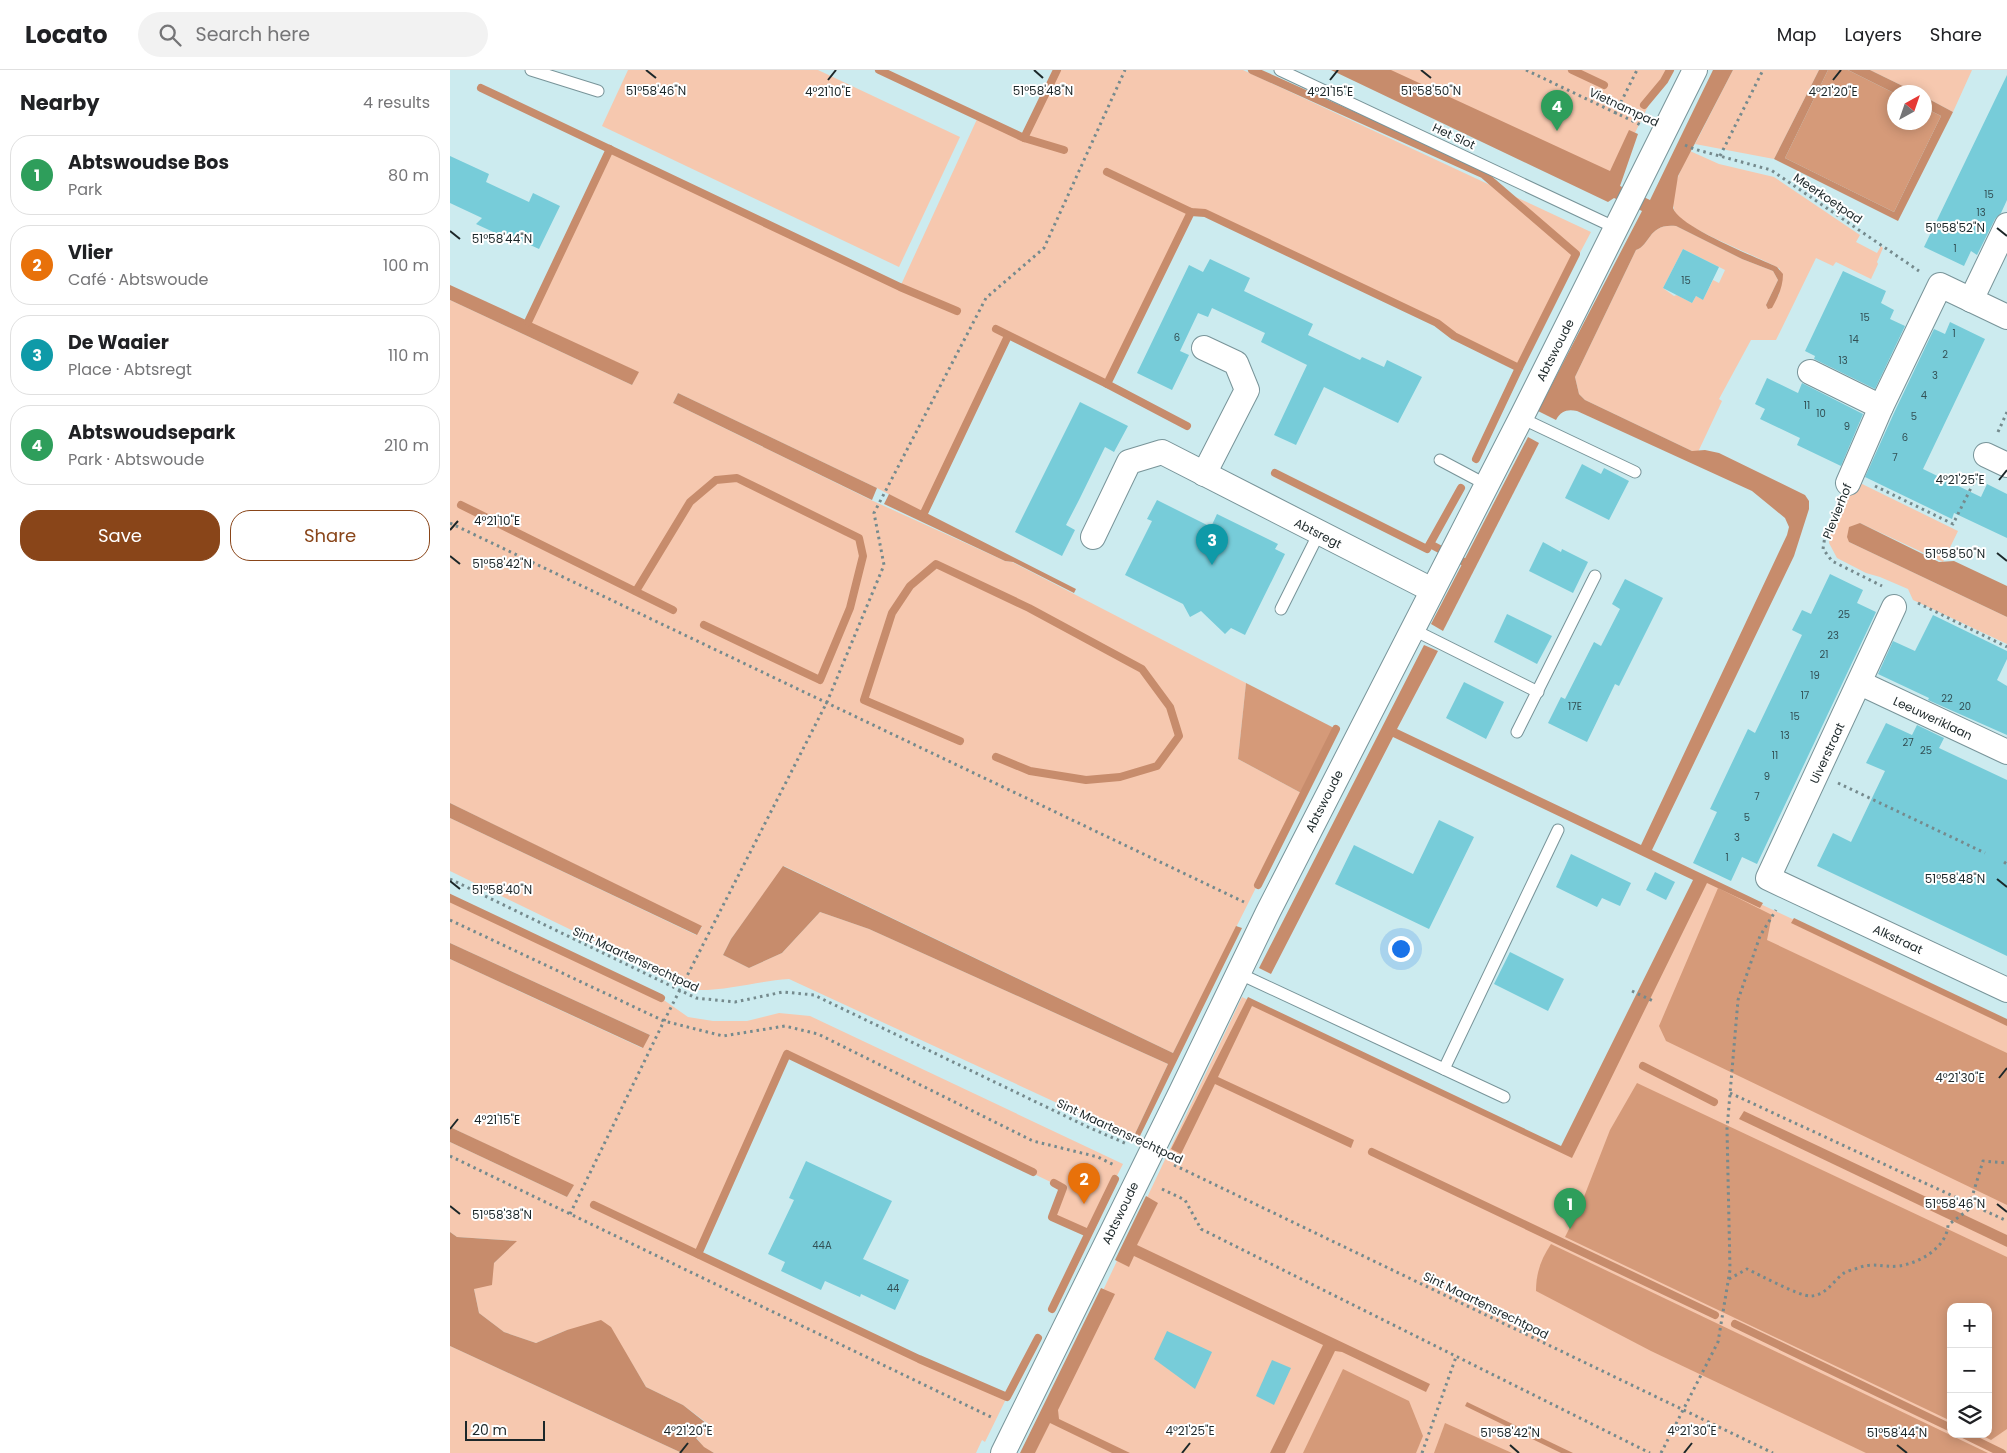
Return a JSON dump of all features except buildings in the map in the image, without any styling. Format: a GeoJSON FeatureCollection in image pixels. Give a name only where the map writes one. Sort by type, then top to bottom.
{"type":"FeatureCollection","features":[{"type":"Feature","properties":{"kind":"street","name":"Abtswoude"},"geometry":{"type":"LineString","coordinates":[[1002,1453],[1268,912],[1522,418],[1695,70]]}},
{"type":"Feature","properties":{"kind":"street"},"geometry":{"type":"LineString","coordinates":[[1971,300],[2007,226]]}},
{"type":"Feature","properties":{"kind":"street"},"geometry":{"type":"LineString","coordinates":[[1940,285],[2007,317]]}},
{"type":"Feature","properties":{"kind":"street","name":"Plevierhof"},"geometry":{"type":"LineString","coordinates":[[1850,479],[1881,407],[1940,285]]}},
{"type":"Feature","properties":{"kind":"street"},"geometry":{"type":"LineString","coordinates":[[1204,348],[1236,363],[1247,390],[1204,474]]}},
{"type":"Feature","properties":{"kind":"street"},"geometry":{"type":"LineString","coordinates":[[1810,372],[1881,407]]}},
{"type":"Feature","properties":{"kind":"street","name":"Abtsregt"},"geometry":{"type":"LineString","coordinates":[[1093,537],[1129,462],[1162,452],[1432,590]]}},
{"type":"Feature","properties":{"kind":"street","name":"Uiverstraat"},"geometry":{"type":"LineString","coordinates":[[1788,888],[1768,878],[1860,683],[1895,600]]}},
{"type":"Feature","properties":{"kind":"street","name":"Leeuweriklaan"},"geometry":{"type":"LineString","coordinates":[[1860,683],[2007,752]]}},
{"type":"Feature","properties":{"kind":"street","name":"Alkstraat"},"geometry":{"type":"LineString","coordinates":[[1788,888],[2007,990]]}},
{"type":"Feature","properties":{"kind":"lane"},"geometry":{"type":"LineString","coordinates":[[531,70],[598,91]]}},
{"type":"Feature","properties":{"kind":"lane","name":"Het Slot"},"geometry":{"type":"LineString","coordinates":[[1280,70],[1620,219]]}},
{"type":"Feature","properties":{"kind":"lane"},"geometry":{"type":"LineString","coordinates":[[1522,418],[1635,472]]}},
{"type":"Feature","properties":{"kind":"lane"},"geometry":{"type":"LineString","coordinates":[[1440,460],[1487,486]]}},
{"type":"Feature","properties":{"kind":"lane"},"geometry":{"type":"LineString","coordinates":[[1281,609],[1319,533]]}},
{"type":"Feature","properties":{"kind":"lane"},"geometry":{"type":"LineString","coordinates":[[1518,732],[1595,576]]}},
{"type":"Feature","properties":{"kind":"lane"},"geometry":{"type":"LineString","coordinates":[[1412,629],[1538,692]]}},
{"type":"Feature","properties":{"kind":"lane"},"geometry":{"type":"LineString","coordinates":[[1444,1069],[1558,830]]}},
{"type":"Feature","properties":{"kind":"lane"},"geometry":{"type":"LineString","coordinates":[[1238,973],[1504,1097]]}},
{"type":"Feature","properties":{"kind":"path"},"geometry":{"type":"LineString","coordinates":[[570,1214],[664,1022],[827,702],[884,565],[874,513],[986,298],[1044,248],[1125,70]]}},
{"type":"Feature","properties":{"kind":"path","name":"Vietnampad"},"geometry":{"type":"LineString","coordinates":[[1526,70],[1615,114],[1662,134]]}},
{"type":"Feature","properties":{"kind":"path"},"geometry":{"type":"LineString","coordinates":[[1615,114],[1637,70]]}},
{"type":"Feature","properties":{"kind":"path"},"geometry":{"type":"LineString","coordinates":[[1720,156],[1763,70]]}},
{"type":"Feature","properties":{"kind":"path","name":"Meerkoetpad"},"geometry":{"type":"LineString","coordinates":[[1694,149],[1771,170],[1940,285]]}},
{"type":"Feature","properties":{"kind":"path"},"geometry":{"type":"LineString","coordinates":[[1850,479],[1953,524],[1997,460],[2007,412]]}},
{"type":"Feature","properties":{"kind":"path","name":"Plevierhof"},"geometry":{"type":"LineString","coordinates":[[1850,479],[1824,536],[1823,549],[1832,561],[1895,600]]}},
{"type":"Feature","properties":{"kind":"path"},"geometry":{"type":"LineString","coordinates":[[450,524],[1268,912]]}},
{"type":"Feature","properties":{"kind":"path"},"geometry":{"type":"LineString","coordinates":[[1895,600],[2007,647]]}},
{"type":"Feature","properties":{"kind":"path"},"geometry":{"type":"LineString","coordinates":[[1818,773],[1985,853]]}},
{"type":"Feature","properties":{"kind":"path","name":"Sint Maartensrechtpad"},"geometry":{"type":"LineString","coordinates":[[450,879],[696,998],[735,1002],[783,992],[814,995],[1088,1127],[1150,1153],[1773,1453]]}},
{"type":"Feature","properties":{"kind":"path"},"geometry":{"type":"LineString","coordinates":[[1661,1453],[1718,1342],[1730,1270],[1727,1129],[1738,1000],[1760,936],[1788,888]]}},
{"type":"Feature","properties":{"kind":"path"},"geometry":{"type":"LineString","coordinates":[[450,920],[664,1022],[723,1036],[785,1026],[818,1034],[1033,1141],[1098,1157],[1185,1200],[1201,1229],[1650,1453]]}},
{"type":"Feature","properties":{"kind":"path"},"geometry":{"type":"LineString","coordinates":[[1632,991],[1652,1001]]}},
{"type":"Feature","properties":{"kind":"path"},"geometry":{"type":"LineString","coordinates":[[1730,1093],[2007,1221]]}},
{"type":"Feature","properties":{"kind":"path"},"geometry":{"type":"LineString","coordinates":[[450,1156],[1014,1428]]}},
{"type":"Feature","properties":{"kind":"path"},"geometry":{"type":"LineString","coordinates":[[1728,1279],[1747,1269],[1799,1293],[1811,1296],[1830,1288],[1844,1273],[1866,1264],[1900,1266],[1924,1258],[1938,1248],[1948,1232],[1948,1225],[1966,1212],[1983,1161],[2007,1163]]}},
{"type":"Feature","properties":{"kind":"path"},"geometry":{"type":"LineString","coordinates":[[1422,1453],[1457,1357]]}},
{"type":"Feature","properties":{"kind":"shaded area"},"geometry":{"type":"Polygon","coordinates":[[[628,70],[818,70],[960,137],[899,267],[602,126],[628,70]]]}},
{"type":"Feature","properties":{"kind":"shaded area"},"geometry":{"type":"Polygon","coordinates":[[[1055,70],[1243,70],[1591,232],[1519,368],[1454,336],[1437,323],[1205,213],[1191,212],[1107,384],[1008,336],[924,513],[877,488],[678,393],[673,403],[871,500],[1005,561],[1012,562],[1246,683],[1238,759],[1303,794],[1173,1053],[784,866],[731,939],[723,955],[749,968],[782,953],[820,912],[869,929],[1168,1064],[1133,1138],[789,979],[719,989],[695,990],[450,871],[450,818],[696,935],[702,927],[450,803],[450,300],[632,385],[638,372],[528,322],[610,149],[900,287],[978,117],[1024,138],[1055,70]]]}},
{"type":"Feature","properties":{"kind":"shaded area"},"geometry":{"type":"Polygon","coordinates":[[[1331,70],[1391,70],[1610,171],[1629,130],[1638,134],[1620,186],[1650,200],[1713,70],[1733,70],[1678,176],[1673,208],[1678,216],[1689,224],[1736,249],[1777,267],[1783,274],[1778,296],[1772,308],[1768,309],[1766,305],[1778,280],[1773,271],[1742,259],[1676,226],[1660,228],[1651,235],[1645,244],[1636,250],[1575,377],[1579,394],[1585,400],[1692,451],[1705,450],[1719,453],[1805,495],[1809,501],[1809,509],[1794,556],[1652,850],[1763,903],[1760,908],[1707,883],[1572,1158],[1252,1006],[1218,1077],[1354,1140],[1351,1148],[1215,1084],[1181,1154],[1171,1149],[1248,997],[1561,1146],[1693,880],[1393,737],[1271,974],[1259,968],[1424,645],[1438,651],[1397,729],[1641,845],[1787,535],[1789,527],[1785,518],[1752,491],[1577,411],[1565,411],[1556,420],[1538,411],[1642,211],[1614,198],[1608,202],[1331,70]]]}},
{"type":"Feature","properties":{"kind":"shaded area"},"geometry":{"type":"Polygon","coordinates":[[[1351,70],[1670,70],[1656,90],[1606,192],[1351,70]]]}},
{"type":"Feature","properties":{"kind":"shaded area"},"geometry":{"type":"Polygon","coordinates":[[[1733,70],[1819,70],[1774,159],[1695,144],[1733,70]]]}},
{"type":"Feature","properties":{"kind":"shaded area"},"geometry":{"type":"Polygon","coordinates":[[[1819,70],[1828,70],[1785,158],[1894,212],[1941,116],[1932,112],[1932,101],[1953,112],[1898,221],[1774,159],[1819,70]]]}},
{"type":"Feature","properties":{"kind":"shaded area"},"geometry":{"type":"Polygon","coordinates":[[[1828,70],[1848,70],[1887,90],[1887,130],[1932,130],[1932,112],[1941,116],[1894,212],[1785,158],[1828,70]]]}},
{"type":"Feature","properties":{"kind":"shaded area"},"geometry":{"type":"Polygon","coordinates":[[[1848,70],[1870,70],[1901,85],[1887,85],[1887,90],[1848,70]]]}},
{"type":"Feature","properties":{"kind":"shaded area"},"geometry":{"type":"Polygon","coordinates":[[[1870,70],[1972,70],[1953,112],[1932,101],[1932,85],[1901,85],[1870,70]]]}},
{"type":"Feature","properties":{"kind":"shaded area"},"geometry":{"type":"Polygon","coordinates":[[[1690,151],[1719,164],[1774,177],[1860,235],[1856,242],[1877,253],[1881,246],[1883,248],[1871,279],[1836,262],[1833,266],[1816,258],[1776,340],[1751,340],[1719,399],[1722,401],[1698,452],[1692,451],[1585,400],[1579,394],[1575,377],[1636,250],[1645,244],[1651,235],[1660,228],[1676,226],[1742,259],[1773,271],[1778,280],[1766,305],[1779,295],[1780,269],[1689,225],[1674,210],[1673,195],[1675,187],[1690,151]],[[1683,249],[1663,288],[1674,296],[1677,295],[1692,303],[1696,296],[1703,300],[1713,280],[1719,283],[1725,270],[1683,249]]]}},
{"type":"Feature","properties":{"kind":"shaded area"},"geometry":{"type":"Polygon","coordinates":[[[450,285],[639,372],[632,385],[450,300],[450,285]]]}},
{"type":"Feature","properties":{"kind":"shaded area"},"geometry":{"type":"Polygon","coordinates":[[[678,393],[877,488],[872,500],[673,403],[678,393]]]}},
{"type":"Feature","properties":{"kind":"shaded area"},"geometry":{"type":"Polygon","coordinates":[[[1528,437],[1539,443],[1443,631],[1431,624],[1528,437]]]}},
{"type":"Feature","properties":{"kind":"shaded area"},"geometry":{"type":"Polygon","coordinates":[[[1856,481],[1958,531],[1943,562],[1860,523],[1849,542],[2007,617],[2007,644],[1913,600],[1908,589],[1866,573],[1837,558],[1829,543],[1830,535],[1856,481]]]}},
{"type":"Feature","properties":{"kind":"shaded area"},"geometry":{"type":"Polygon","coordinates":[[[889,494],[1076,589],[1074,593],[1013,562],[1005,561],[884,504],[889,494]]]}},
{"type":"Feature","properties":{"kind":"shaded area"},"geometry":{"type":"Polygon","coordinates":[[[1860,523],[1939,562],[1954,561],[2007,586],[2007,617],[1849,542],[1847,537],[1849,527],[1860,523]]]}},
{"type":"Feature","properties":{"kind":"shaded area"},"geometry":{"type":"Polygon","coordinates":[[[1246,683],[1336,729],[1303,794],[1238,759],[1246,683]]]}},
{"type":"Feature","properties":{"kind":"shaded area"},"geometry":{"type":"Polygon","coordinates":[[[450,803],[702,926],[697,935],[450,818],[450,803]]]}},
{"type":"Feature","properties":{"kind":"shaded area"},"geometry":{"type":"Polygon","coordinates":[[[783,866],[1173,1053],[1236,926],[1242,928],[1138,1140],[1133,1138],[1168,1064],[869,929],[820,912],[782,953],[749,968],[723,955],[731,939],[783,866]]]}},
{"type":"Feature","properties":{"kind":"shaded area"},"geometry":{"type":"Polygon","coordinates":[[[1701,876],[2007,1020],[2007,1453],[1026,1453],[1242,997],[1570,1151],[1701,876]]]}},
{"type":"Feature","properties":{"kind":"shaded area"},"geometry":{"type":"Polygon","coordinates":[[[1718,888],[1772,915],[1767,940],[2007,1053],[2007,1205],[1666,1041],[1659,1026],[1718,888]]]}},
{"type":"Feature","properties":{"kind":"shaded area"},"geometry":{"type":"Polygon","coordinates":[[[450,898],[661,998],[688,1017],[713,1021],[747,1021],[779,1013],[810,1016],[1123,1164],[1088,1233],[1052,1217],[1063,1188],[787,1054],[698,1254],[919,1359],[1007,1397],[985,1442],[982,1440],[976,1453],[714,1453],[704,1448],[696,1437],[711,1426],[683,1405],[646,1387],[630,1360],[567,1330],[536,1343],[504,1332],[479,1313],[474,1289],[494,1263],[516,1241],[457,1237],[450,1232],[450,1142],[567,1197],[573,1186],[450,1127],[450,959],[642,1048],[650,1035],[450,943],[450,898]]]}},
{"type":"Feature","properties":{"kind":"shaded area"},"geometry":{"type":"Polygon","coordinates":[[[1794,918],[2007,1019],[2007,1026],[1791,923],[1794,918]]]}},
{"type":"Feature","properties":{"kind":"shaded area"},"geometry":{"type":"Polygon","coordinates":[[[450,943],[650,1035],[643,1048],[450,959],[450,943]]]}},
{"type":"Feature","properties":{"kind":"shaded area"},"geometry":{"type":"Polygon","coordinates":[[[1637,1083],[2007,1257],[2007,1429],[1991,1440],[1987,1438],[1992,1438],[1992,1303],[1947,1303],[1947,1419],[1565,1237],[1580,1207],[1610,1130],[1637,1083]]]}},
{"type":"Feature","properties":{"kind":"shaded area"},"geometry":{"type":"Polygon","coordinates":[[[1744,1111],[2007,1235],[2007,1247],[1739,1119],[1744,1111]]]}},
{"type":"Feature","properties":{"kind":"shaded area"},"geometry":{"type":"Polygon","coordinates":[[[450,1127],[574,1185],[567,1197],[450,1142],[450,1127]]]}},
{"type":"Feature","properties":{"kind":"shaded area"},"geometry":{"type":"Polygon","coordinates":[[[1146,1196],[1158,1203],[1137,1245],[1430,1384],[1426,1392],[1342,1352],[1335,1351],[1285,1453],[1270,1453],[1323,1345],[1134,1256],[1129,1267],[1115,1260],[1146,1196]]]}},
{"type":"Feature","properties":{"kind":"shaded area"},"geometry":{"type":"Polygon","coordinates":[[[450,1232],[457,1237],[517,1241],[494,1263],[492,1285],[474,1289],[479,1313],[504,1332],[536,1343],[567,1330],[601,1320],[611,1327],[646,1387],[683,1405],[711,1427],[696,1438],[704,1447],[714,1453],[682,1453],[450,1346],[450,1232]]]}},
{"type":"Feature","properties":{"kind":"shaded area"},"geometry":{"type":"Polygon","coordinates":[[[1551,1244],[1947,1433],[1947,1438],[1957,1438],[1988,1453],[1866,1453],[1651,1351],[1536,1291],[1537,1278],[1544,1255],[1551,1244]]]}},
{"type":"Feature","properties":{"kind":"shaded area"},"geometry":{"type":"Polygon","coordinates":[[[1101,1288],[1115,1294],[1058,1410],[1059,1419],[1130,1453],[1112,1453],[1050,1423],[1035,1453],[1020,1453],[1101,1288]]]}},
{"type":"Feature","properties":{"kind":"shaded area"},"geometry":{"type":"Polygon","coordinates":[[[450,1346],[682,1453],[450,1453],[450,1346]]]}},
{"type":"Feature","properties":{"kind":"shaded area"},"geometry":{"type":"Polygon","coordinates":[[[1343,1369],[1409,1401],[1423,1436],[1416,1453],[1303,1453],[1343,1369]]]}},
{"type":"Feature","properties":{"kind":"shaded area"},"geometry":{"type":"Polygon","coordinates":[[[1467,1402],[1573,1453],[1561,1453],[1465,1406],[1467,1402]]]}},
{"type":"Feature","properties":{"kind":"shaded area"},"geometry":{"type":"Polygon","coordinates":[[[1445,1423],[1512,1453],[1434,1453],[1445,1423]]]}},
{"type":"Feature","properties":{"kind":"waterway"},"geometry":{"type":"LineString","coordinates":[[879,70],[1024,138],[1064,150]]}},
{"type":"Feature","properties":{"kind":"waterway"},"geometry":{"type":"LineString","coordinates":[[1024,138],[1057,70]]}},
{"type":"Feature","properties":{"kind":"waterway"},"geometry":{"type":"LineString","coordinates":[[1107,172],[1191,212],[1205,213],[1437,323],[1454,336],[1519,368],[1576,254],[1483,174],[1252,70]]}},
{"type":"Feature","properties":{"kind":"waterway"},"geometry":{"type":"LineString","coordinates":[[1572,70],[1604,85]]}},
{"type":"Feature","properties":{"kind":"waterway"},"geometry":{"type":"LineString","coordinates":[[1644,105],[1664,81],[1670,70]]}},
{"type":"Feature","properties":{"kind":"waterway"},"geometry":{"type":"LineString","coordinates":[[481,88],[900,287],[957,311]]}},
{"type":"Feature","properties":{"kind":"waterway"},"geometry":{"type":"LineString","coordinates":[[528,322],[610,149]]}},
{"type":"Feature","properties":{"kind":"waterway"},"geometry":{"type":"LineString","coordinates":[[996,329],[1107,384],[1191,212]]}},
{"type":"Feature","properties":{"kind":"waterway"},"geometry":{"type":"LineString","coordinates":[[924,513],[1008,336]]}},
{"type":"Feature","properties":{"kind":"waterway"},"geometry":{"type":"LineString","coordinates":[[1476,459],[1519,368]]}},
{"type":"Feature","properties":{"kind":"waterway"},"geometry":{"type":"LineString","coordinates":[[1107,384],[1187,426]]}},
{"type":"Feature","properties":{"kind":"waterway"},"geometry":{"type":"LineString","coordinates":[[1275,473],[1427,549],[1461,488]]}},
{"type":"Feature","properties":{"kind":"waterway"},"geometry":{"type":"LineString","coordinates":[[636,591],[690,502],[716,480],[737,478],[859,538],[863,556],[850,608],[820,680],[704,625]]}},
{"type":"Feature","properties":{"kind":"waterway"},"geometry":{"type":"LineString","coordinates":[[461,505],[673,610]]}},
{"type":"Feature","properties":{"kind":"waterway"},"geometry":{"type":"LineString","coordinates":[[1430,544],[1464,562]]}},
{"type":"Feature","properties":{"kind":"waterway"},"geometry":{"type":"LineString","coordinates":[[960,741],[864,700],[892,613],[910,586],[936,564],[1029,608],[1142,669],[1170,707],[1179,736],[1157,766],[1120,777],[1086,780],[1030,771],[996,757]]}},
{"type":"Feature","properties":{"kind":"waterway"},"geometry":{"type":"LineString","coordinates":[[1258,885],[1336,729]]}},
{"type":"Feature","properties":{"kind":"waterway"},"geometry":{"type":"LineString","coordinates":[[450,898],[661,998]]}},
{"type":"Feature","properties":{"kind":"waterway"},"geometry":{"type":"LineString","coordinates":[[698,1254],[787,1054],[1033,1172]]}},
{"type":"Feature","properties":{"kind":"waterway"},"geometry":{"type":"LineString","coordinates":[[1643,1066],[1714,1102]]}},
{"type":"Feature","properties":{"kind":"waterway"},"geometry":{"type":"LineString","coordinates":[[1372,1152],[1715,1315]]}},
{"type":"Feature","properties":{"kind":"waterway"},"geometry":{"type":"LineString","coordinates":[[1052,1309],[1115,1179]]}},
{"type":"Feature","properties":{"kind":"waterway"},"geometry":{"type":"LineString","coordinates":[[1054,1183],[1063,1188],[1052,1217],[1088,1233]]}},
{"type":"Feature","properties":{"kind":"waterway"},"geometry":{"type":"LineString","coordinates":[[594,1205],[919,1359],[1007,1397],[1038,1338]]}},
{"type":"Feature","properties":{"kind":"waterway"},"geometry":{"type":"LineString","coordinates":[[1735,1324],[1947,1426]]}},
{"type":"Feature","properties":{"kind":"waterway"},"geometry":{"type":"LineString","coordinates":[[1971,1438],[2002,1453]]}},
{"type":"Feature","properties":{"kind":"place","name":"Abtswoudsepark"},"geometry":{"type":"Point","coordinates":[1557,131]}},
{"type":"Feature","properties":{"kind":"place","name":"De Waaier"},"geometry":{"type":"Point","coordinates":[1212,565]}},
{"type":"Feature","properties":{"kind":"place","name":"Vlier"},"geometry":{"type":"Point","coordinates":[1084,1204]}},
{"type":"Feature","properties":{"kind":"place","name":"Abtswoudse Bos"},"geometry":{"type":"Point","coordinates":[1570,1229]}}]}
